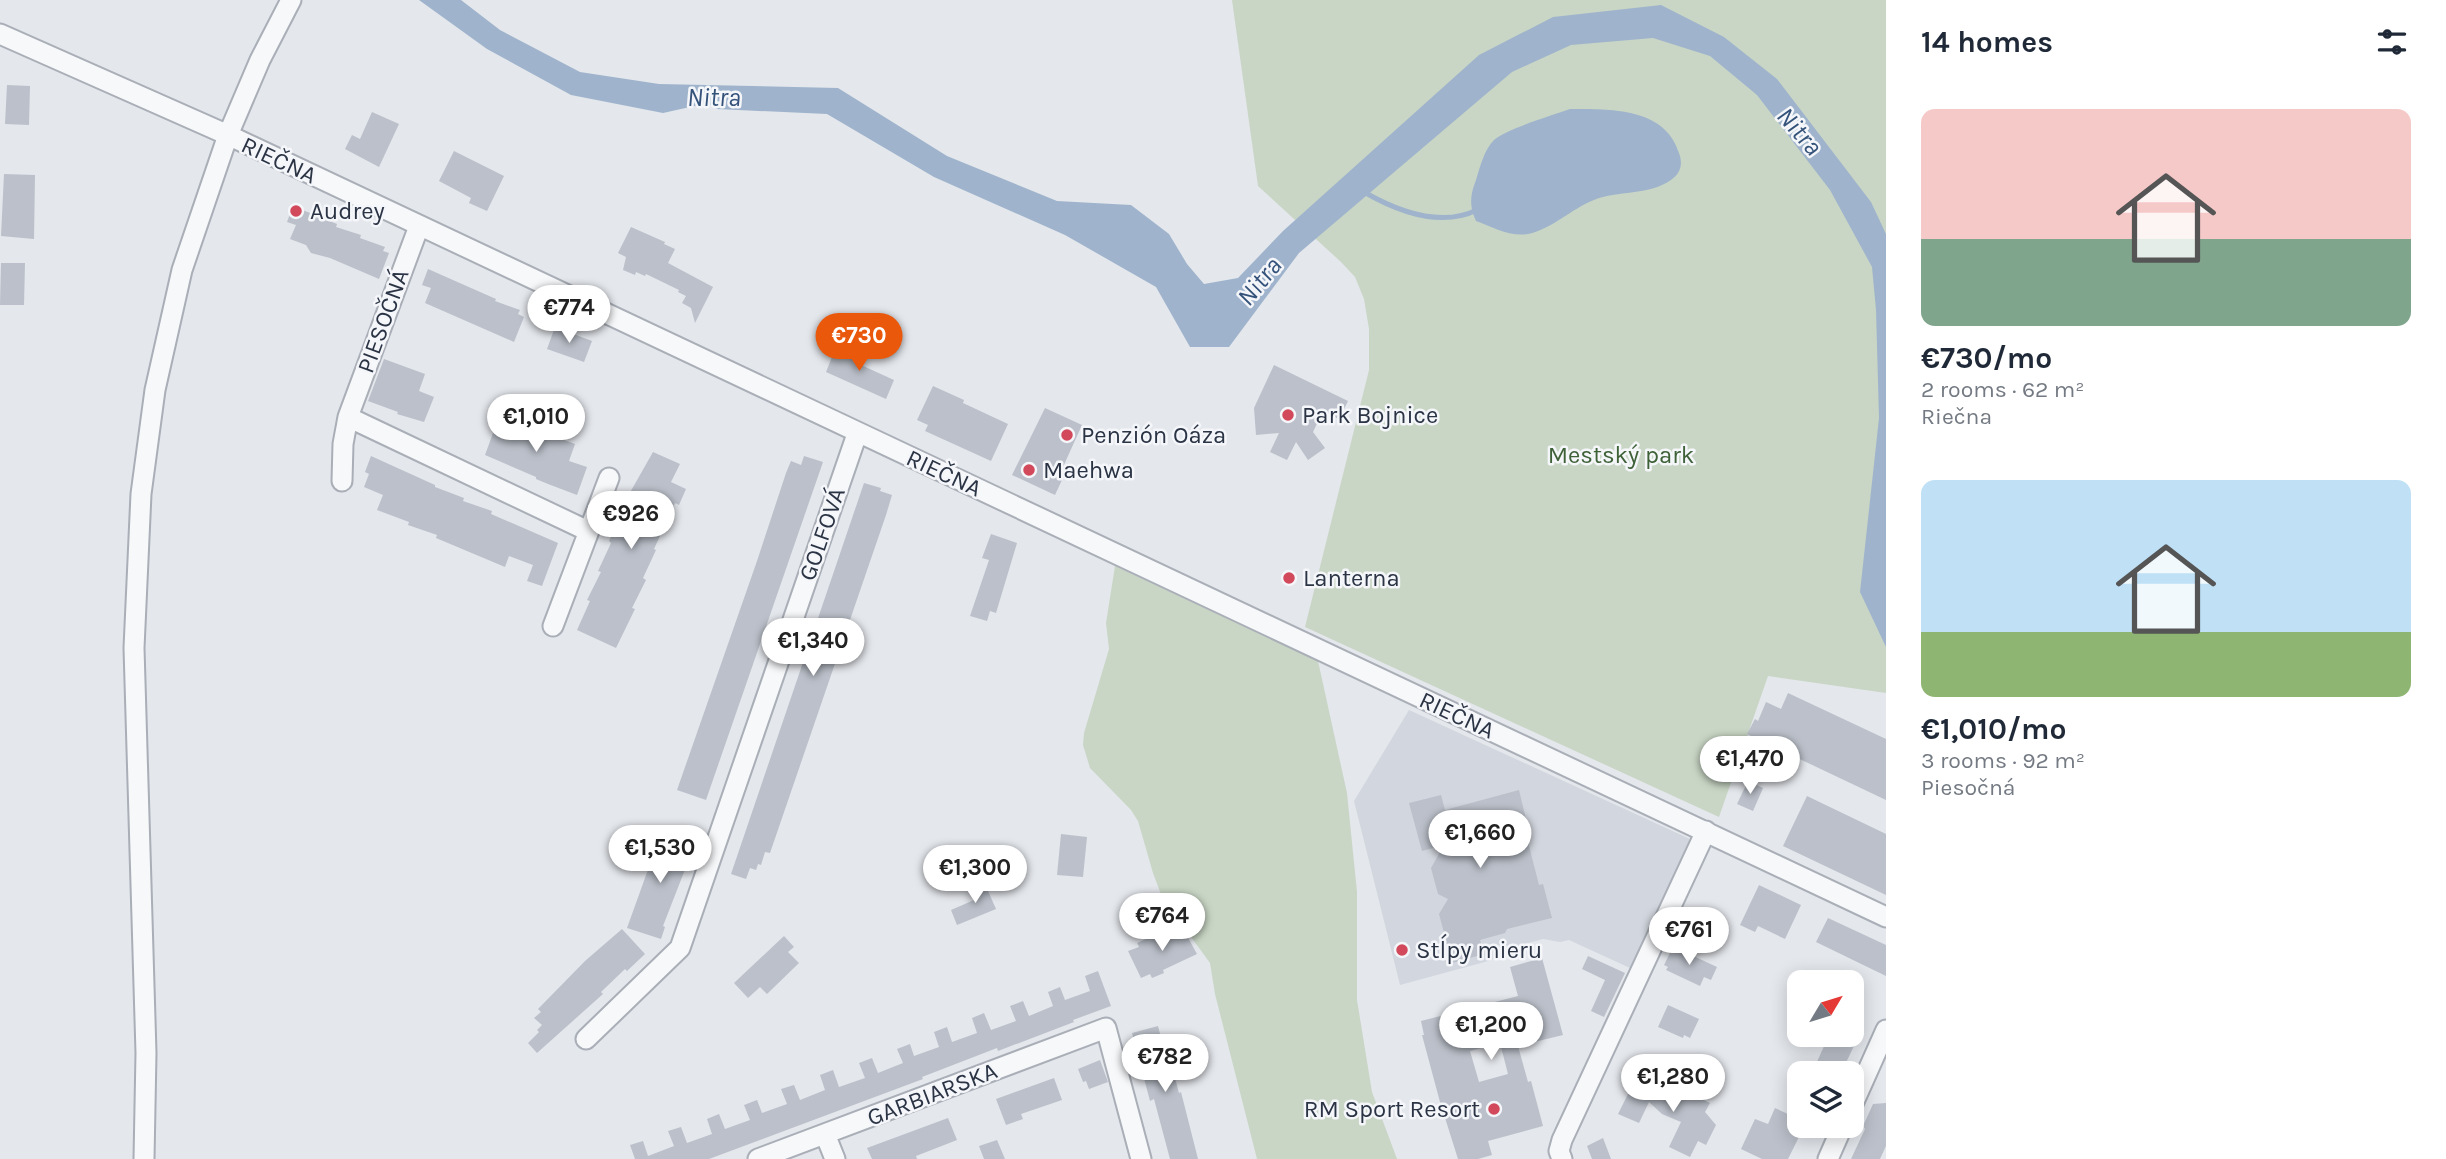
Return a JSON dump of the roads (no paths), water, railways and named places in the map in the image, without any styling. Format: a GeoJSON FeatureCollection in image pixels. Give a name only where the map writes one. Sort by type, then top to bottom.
{"type":"FeatureCollection","features":[{"type":"Feature","properties":{"kind":"street"},"geometry":{"type":"LineString","coordinates":[[144,1159],[146,1053],[134,648],[141,494],[155,390],[182,271],[228,135],[260,60],[291,0]]}},
{"type":"Feature","properties":{"kind":"street","name":"RIEČNA"},"geometry":{"type":"LineString","coordinates":[[0,34],[228,135],[1886,917]]}},
{"type":"Feature","properties":{"kind":"street","name":"PIESOČNÁ"},"geometry":{"type":"LineString","coordinates":[[342,481],[343,444],[348,417],[419,226]]}},
{"type":"Feature","properties":{"kind":"street"},"geometry":{"type":"LineString","coordinates":[[348,417],[588,531]]}},
{"type":"Feature","properties":{"kind":"street","name":"GOLFOVÁ"},"geometry":{"type":"LineString","coordinates":[[586,1039],[680,948],[857,433]]}},
{"type":"Feature","properties":{"kind":"street"},"geometry":{"type":"LineString","coordinates":[[553,626],[609,478]]}},
{"type":"Feature","properties":{"kind":"street"},"geometry":{"type":"LineString","coordinates":[[1562,1159],[1559,1151],[1562,1140],[1706,831]]}},
{"type":"Feature","properties":{"kind":"street","name":"GARBIARSKA"},"geometry":{"type":"LineString","coordinates":[[758,1159],[1106,1028],[1141,1159]]}},
{"type":"Feature","properties":{"kind":"street"},"geometry":{"type":"LineString","coordinates":[[1864,1079],[1886,1030]]}},
{"type":"Feature","properties":{"kind":"street"},"geometry":{"type":"LineString","coordinates":[[825,1134],[835,1159]]}},
{"type":"Feature","properties":{"kind":"street"},"geometry":{"type":"LineString","coordinates":[[1828,1159],[1837,1138]]}},
{"type":"Feature","properties":{"kind":"water","name":"Nitra"},"geometry":{"type":"Polygon","coordinates":[[[419,0],[461,0],[500,30],[580,72],[659,84],[838,88],[947,156],[1057,201],[1131,205],[1169,234],[1187,264],[1204,284],[1238,278],[1283,231],[1479,55],[1553,17],[1661,5],[1724,37],[1777,79],[1871,202],[1886,234],[1886,647],[1860,592],[1879,418],[1872,267],[1830,190],[1757,95],[1710,56],[1653,38],[1571,45],[1512,72],[1299,253],[1229,347],[1190,347],[1156,287],[1065,235],[934,177],[827,114],[717,109],[708,103],[663,113],[571,95],[487,49],[419,0]]]}},
{"type":"Feature","properties":{"kind":"water"},"geometry":{"type":"Polygon","coordinates":[[[1570,109],[1618,111],[1649,119],[1662,127],[1672,138],[1680,157],[1679,171],[1662,185],[1594,200],[1545,228],[1528,234],[1508,233],[1476,221],[1471,205],[1474,185],[1483,159],[1494,140],[1509,131],[1570,109]]]}},
{"type":"Feature","properties":{"kind":"waterway"},"geometry":{"type":"LineString","coordinates":[[1364,192],[1419,215],[1448,217],[1477,210]]}},
{"type":"Feature","properties":{"kind":"place","name":"Audrey"},"geometry":{"type":"Point","coordinates":[296,211]}},
{"type":"Feature","properties":{"kind":"place","name":"Park Bojnice"},"geometry":{"type":"Point","coordinates":[1288,415]}},
{"type":"Feature","properties":{"kind":"place","name":"Penzión Oáza"},"geometry":{"type":"Point","coordinates":[1067,435]}},
{"type":"Feature","properties":{"kind":"place","name":"Maehwa"},"geometry":{"type":"Point","coordinates":[1029,470]}},
{"type":"Feature","properties":{"kind":"place","name":"Lanterna"},"geometry":{"type":"Point","coordinates":[1289,578]}},
{"type":"Feature","properties":{"kind":"place","name":"Stĺpy mieru"},"geometry":{"type":"Point","coordinates":[1402,950]}},
{"type":"Feature","properties":{"kind":"place","name":"RM Sport Resort"},"geometry":{"type":"Point","coordinates":[1494,1109]}},
{"type":"Feature","properties":{"kind":"park label","name":"Mestský park"},"geometry":{"type":"Point","coordinates":[1621,455]}}]}
